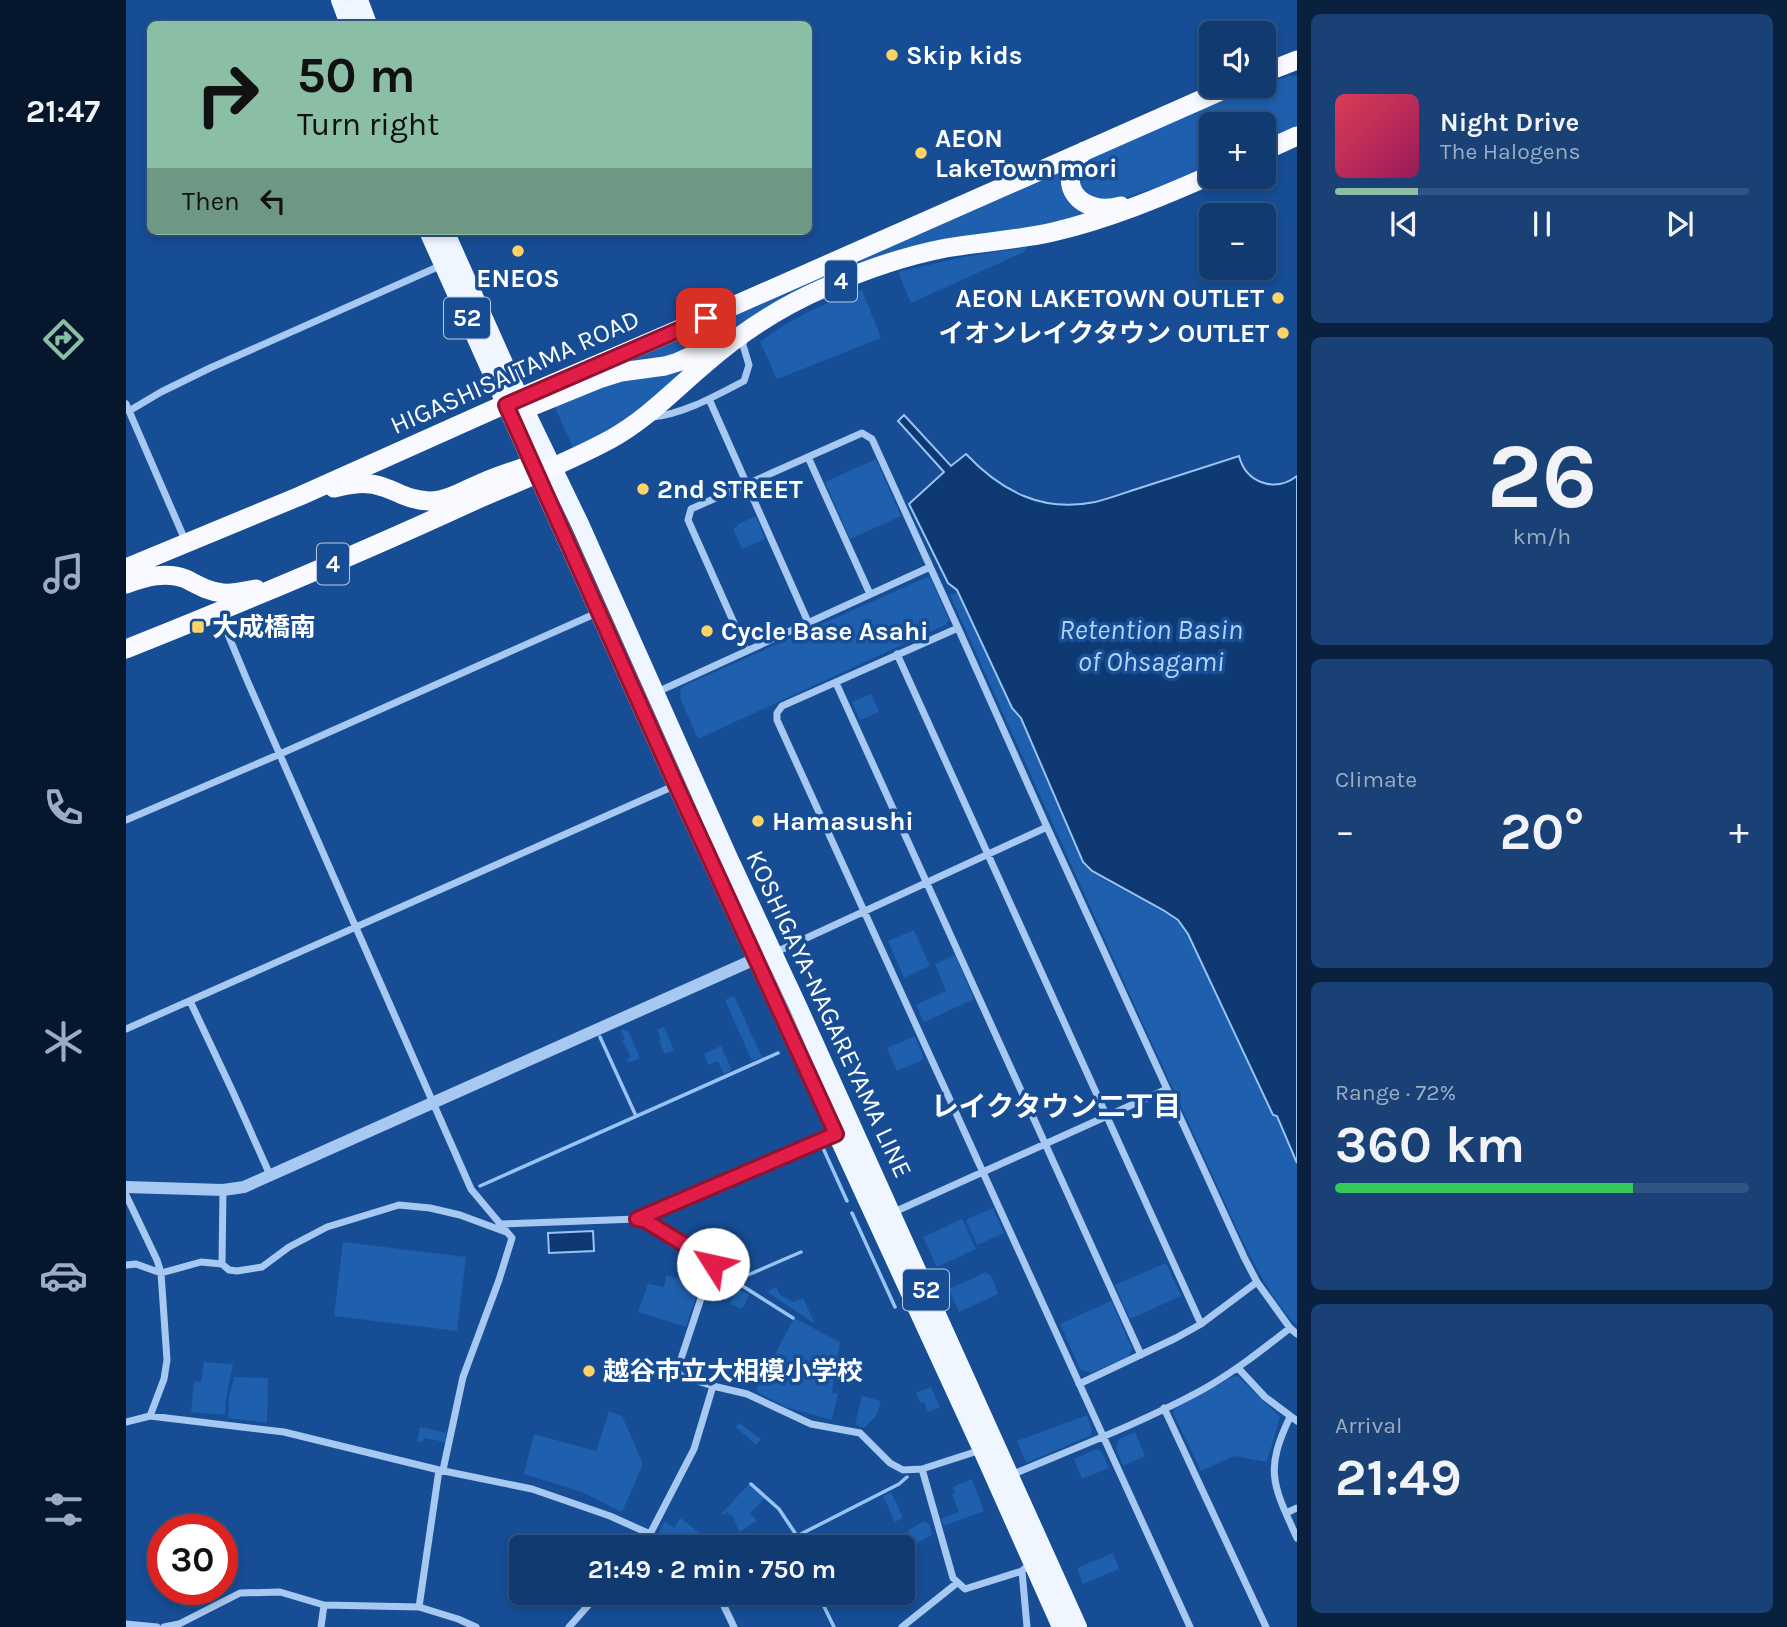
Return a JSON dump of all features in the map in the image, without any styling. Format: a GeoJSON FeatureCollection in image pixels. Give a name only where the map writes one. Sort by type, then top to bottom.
{"type":"FeatureCollection","features":[{"type":"Feature","properties":{"kind":"highway"},"geometry":{"type":"LineString","coordinates":[[1276,68],[1297,60]]}},
{"type":"Feature","properties":{"kind":"highway"},"geometry":{"type":"LineString","coordinates":[[1276,76],[1297,70]]}},
{"type":"Feature","properties":{"kind":"highway","name":"HIGASHISAITAMA ROAD"},"geometry":{"type":"LineString","coordinates":[[126,568],[517,404],[1203,98]]}},
{"type":"Feature","properties":{"kind":"highway"},"geometry":{"type":"LineString","coordinates":[[1276,146],[1297,136]]}},
{"type":"Feature","properties":{"kind":"highway","name":"4"},"geometry":{"type":"LineString","coordinates":[[1087,148],[1074,163],[1070,179],[1073,192],[1090,206],[1107,209],[1172,192]]}},
{"type":"Feature","properties":{"kind":"highway","name":"4"},"geometry":{"type":"LineString","coordinates":[[517,404],[621,372],[678,362],[745,331],[825,287],[885,264],[945,248],[1013,239],[1081,225],[1113,216],[1199,180]]}},
{"type":"Feature","properties":{"kind":"highway","name":"4"},"geometry":{"type":"LineString","coordinates":[[126,649],[357,554],[612,438],[644,418],[745,331]]}},
{"type":"Feature","properties":{"kind":"highway","name":"4"},"geometry":{"type":"LineString","coordinates":[[300,496],[351,484],[367,484],[383,486],[417,500],[433,501],[447,498],[489,480],[542,470]]}},
{"type":"Feature","properties":{"kind":"highway","name":"4"},"geometry":{"type":"LineString","coordinates":[[126,584],[162,575],[183,578],[205,589],[223,593],[242,592],[298,578]]}},
{"type":"Feature","properties":{"kind":"main road"},"geometry":{"type":"LineString","coordinates":[[340,0],[348,21]]}},
{"type":"Feature","properties":{"kind":"main road"},"geometry":{"type":"LineString","coordinates":[[359,0],[367,21]]}},
{"type":"Feature","properties":{"kind":"main road","name":"KOSHIGAYA-NAGAREYAMA LINE"},"geometry":{"type":"LineString","coordinates":[[430,235],[442,265],[517,404]]}},
{"type":"Feature","properties":{"kind":"main road","name":"KOSHIGAYA-NAGAREYAMA LINE"},"geometry":{"type":"LineString","coordinates":[[447,235],[599,612],[982,1450],[1028,1567],[1061,1627]]}},
{"type":"Feature","properties":{"kind":"main road","name":"KOSHIGAYA-NAGAREYAMA LINE"},"geometry":{"type":"LineString","coordinates":[[542,470],[580,524],[1078,1627]]}},
{"type":"Feature","properties":{"kind":"street"},"geometry":{"type":"LineString","coordinates":[[186,544],[128,408],[210,368],[442,265]]}},
{"type":"Feature","properties":{"kind":"street"},"geometry":{"type":"LineString","coordinates":[[644,418],[663,416],[709,399],[744,382],[749,365],[743,345],[745,331]]}},
{"type":"Feature","properties":{"kind":"street"},"geometry":{"type":"LineString","coordinates":[[709,399],[808,622]]}},
{"type":"Feature","properties":{"kind":"street"},"geometry":{"type":"LineString","coordinates":[[746,650],[688,520],[691,509],[862,433],[872,439],[1257,1282],[1294,1331],[1203,1389],[1103,1436],[1010,1475]]}},
{"type":"Feature","properties":{"kind":"street"},"geometry":{"type":"LineString","coordinates":[[808,457],[870,594]]}},
{"type":"Feature","properties":{"kind":"street"},"geometry":{"type":"LineString","coordinates":[[655,693],[930,567]]}},
{"type":"Feature","properties":{"kind":"street"},"geometry":{"type":"LineString","coordinates":[[219,612],[471,1189],[512,1238],[463,1377],[441,1470],[419,1607]]}},
{"type":"Feature","properties":{"kind":"street"},"geometry":{"type":"LineString","coordinates":[[126,820],[599,612]]}},
{"type":"Feature","properties":{"kind":"street"},"geometry":{"type":"LineString","coordinates":[[958,628],[782,706],[777,713],[777,720],[1190,1627]]}},
{"type":"Feature","properties":{"kind":"street"},"geometry":{"type":"LineString","coordinates":[[897,654],[1201,1324]]}},
{"type":"Feature","properties":{"kind":"street"},"geometry":{"type":"LineString","coordinates":[[836,683],[1141,1355]]}},
{"type":"Feature","properties":{"kind":"street"},"geometry":{"type":"LineString","coordinates":[[126,1029],[676,785]]}},
{"type":"Feature","properties":{"kind":"street"},"geometry":{"type":"LineString","coordinates":[[126,1187],[239,1189],[756,958],[774,953],[1047,827]]}},
{"type":"Feature","properties":{"kind":"street"},"geometry":{"type":"LineString","coordinates":[[190,1001],[270,1175]]}},
{"type":"Feature","properties":{"kind":"street"},"geometry":{"type":"LineString","coordinates":[[891,1213],[1167,1089]]}},
{"type":"Feature","properties":{"kind":"street"},"geometry":{"type":"LineString","coordinates":[[637,1219],[836,1134]]}},
{"type":"Feature","properties":{"kind":"street"},"geometry":{"type":"LineString","coordinates":[[222,1264],[223,1190]]}},
{"type":"Feature","properties":{"kind":"street"},"geometry":{"type":"LineString","coordinates":[[126,1195],[162,1273],[167,1360],[164,1379],[150,1416]]}},
{"type":"Feature","properties":{"kind":"street"},"geometry":{"type":"LineString","coordinates":[[126,1265],[136,1265],[162,1273],[201,1262],[222,1264],[229,1270],[237,1271],[262,1267],[289,1247],[327,1227],[399,1205],[460,1215],[509,1234]]}},
{"type":"Feature","properties":{"kind":"street"},"geometry":{"type":"LineString","coordinates":[[499,1224],[637,1219],[646,1221],[713,1262],[677,1371],[681,1376],[747,1394],[811,1424],[860,1433],[890,1463],[903,1470],[922,1469],[982,1450]]}},
{"type":"Feature","properties":{"kind":"street"},"geometry":{"type":"LineString","coordinates":[[1079,1384],[1176,1339],[1201,1324],[1257,1282]]}},
{"type":"Feature","properties":{"kind":"street"},"geometry":{"type":"LineString","coordinates":[[1238,1368],[1265,1397],[1294,1419],[1279,1440],[1273,1463],[1280,1502],[1297,1538]]}},
{"type":"Feature","properties":{"kind":"street"},"geometry":{"type":"LineString","coordinates":[[126,1422],[150,1416],[284,1432],[532,1489],[650,1534],[694,1449],[713,1386]]}},
{"type":"Feature","properties":{"kind":"street"},"geometry":{"type":"LineString","coordinates":[[1164,1408],[1266,1627]]}},
{"type":"Feature","properties":{"kind":"street"},"geometry":{"type":"LineString","coordinates":[[922,1469],[953,1578],[965,1589],[1028,1567],[1027,1627]]}},
{"type":"Feature","properties":{"kind":"street"},"geometry":{"type":"LineString","coordinates":[[1286,1513],[1297,1508]]}},
{"type":"Feature","properties":{"kind":"street"},"geometry":{"type":"LineString","coordinates":[[902,1627],[957,1583]]}},
{"type":"Feature","properties":{"kind":"street"},"geometry":{"type":"LineString","coordinates":[[164,1627],[179,1624],[240,1593],[280,1592],[324,1605],[419,1607],[457,1623],[476,1627]]}},
{"type":"Feature","properties":{"kind":"street"},"geometry":{"type":"LineString","coordinates":[[321,1627],[324,1605]]}},
{"type":"Feature","properties":{"kind":"street"},"geometry":{"type":"LineString","coordinates":[[569,1627],[588,1605]]}},
{"type":"Feature","properties":{"kind":"street"},"geometry":{"type":"LineString","coordinates":[[723,1605],[734,1627]]}},
{"type":"Feature","properties":{"kind":"street"},"geometry":{"type":"LineString","coordinates":[[126,1624],[156,1627]]}},
{"type":"Feature","properties":{"kind":"shaded area"},"geometry":{"type":"Polygon","coordinates":[[[1297,76],[1297,129],[1276,139],[1276,112],[1199,112],[1199,172],[1117,201],[1088,197],[1078,184],[1080,168],[1087,160],[1216,100],[1276,98],[1276,81],[1297,76]]]}},
{"type":"Feature","properties":{"kind":"shaded area"},"geometry":{"type":"Polygon","coordinates":[[[1065,165],[1096,215],[953,241],[757,317],[675,357],[598,373],[1065,165]]]}},
{"type":"Feature","properties":{"kind":"shaded area"},"geometry":{"type":"Polygon","coordinates":[[[1027,247],[1024,252],[911,303],[898,272],[963,257],[1027,247]]]}},
{"type":"Feature","properties":{"kind":"shaded area"},"geometry":{"type":"Polygon","coordinates":[[[862,290],[881,338],[777,379],[760,342],[809,312],[862,290]]]}},
{"type":"Feature","properties":{"kind":"shaded area"},"geometry":{"type":"Polygon","coordinates":[[[703,357],[642,410],[574,450],[553,403],[597,385],[703,357]]]}},
{"type":"Feature","properties":{"kind":"shaded area"},"geometry":{"type":"Polygon","coordinates":[[[876,459],[901,516],[850,539],[825,482],[876,459]]]}},
{"type":"Feature","properties":{"kind":"shaded area"},"geometry":{"type":"Polygon","coordinates":[[[756,516],[765,539],[742,549],[733,529],[756,516]]]}},
{"type":"Feature","properties":{"kind":"shaded area"},"geometry":{"type":"Polygon","coordinates":[[[930,577],[949,620],[945,625],[698,739],[680,698],[681,687],[930,577]]]}},
{"type":"Feature","properties":{"kind":"shaded area"},"geometry":{"type":"Polygon","coordinates":[[[958,593],[1013,711],[1022,721],[1084,865],[1093,874],[1164,912],[1179,923],[1189,937],[1272,1115],[1277,1116],[1297,1161],[1297,1326],[1274,1297],[1243,1242],[950,595],[958,593]]]}},
{"type":"Feature","properties":{"kind":"shaded area"},"geometry":{"type":"Polygon","coordinates":[[[871,694],[879,712],[860,720],[852,702],[871,694]]]}},
{"type":"Feature","properties":{"kind":"shaded area"},"geometry":{"type":"Polygon","coordinates":[[[914,930],[930,966],[904,978],[888,941],[914,930]]]}},
{"type":"Feature","properties":{"kind":"shaded area"},"geometry":{"type":"Polygon","coordinates":[[[955,955],[974,999],[924,1022],[916,1005],[946,991],[935,964],[955,955]]]}},
{"type":"Feature","properties":{"kind":"shaded area"},"geometry":{"type":"Polygon","coordinates":[[[734,996],[762,1057],[752,1061],[725,1000],[734,996]]]}},
{"type":"Feature","properties":{"kind":"shaded area"},"geometry":{"type":"Polygon","coordinates":[[[664,1027],[674,1050],[665,1054],[657,1030],[664,1027]]]}},
{"type":"Feature","properties":{"kind":"shaded area"},"geometry":{"type":"Polygon","coordinates":[[[622,1029],[628,1031],[640,1058],[629,1063],[627,1059],[631,1057],[622,1040],[625,1039],[622,1029]]]}},
{"type":"Feature","properties":{"kind":"shaded area"},"geometry":{"type":"Polygon","coordinates":[[[915,1036],[924,1059],[897,1071],[887,1048],[915,1036]]]}},
{"type":"Feature","properties":{"kind":"shaded area"},"geometry":{"type":"Polygon","coordinates":[[[721,1046],[732,1070],[724,1074],[718,1061],[708,1065],[704,1054],[721,1046]]]}},
{"type":"Feature","properties":{"kind":"shaded area"},"geometry":{"type":"Polygon","coordinates":[[[993,1208],[1004,1233],[977,1245],[966,1220],[993,1208]]]}},
{"type":"Feature","properties":{"kind":"shaded area"},"geometry":{"type":"Polygon","coordinates":[[[962,1219],[976,1249],[937,1267],[923,1237],[962,1219]]]}},
{"type":"Feature","properties":{"kind":"shaded area"},"geometry":{"type":"Polygon","coordinates":[[[343,1242],[466,1257],[457,1331],[334,1316],[343,1242]]]}},
{"type":"Feature","properties":{"kind":"shaded area"},"geometry":{"type":"Polygon","coordinates":[[[1166,1263],[1181,1296],[1130,1319],[1115,1285],[1166,1263]]]}},
{"type":"Feature","properties":{"kind":"shaded area"},"geometry":{"type":"Polygon","coordinates":[[[986,1272],[991,1276],[998,1294],[959,1312],[949,1289],[986,1272]]]}},
{"type":"Feature","properties":{"kind":"shaded area"},"geometry":{"type":"Polygon","coordinates":[[[666,1275],[700,1284],[686,1327],[638,1312],[648,1284],[664,1287],[666,1275]]]}},
{"type":"Feature","properties":{"kind":"shaded area"},"geometry":{"type":"Polygon","coordinates":[[[776,1287],[780,1295],[793,1302],[803,1298],[815,1324],[767,1292],[776,1287]]]}},
{"type":"Feature","properties":{"kind":"shaded area"},"geometry":{"type":"Polygon","coordinates":[[[737,1288],[749,1295],[742,1309],[730,1304],[737,1288]]]}},
{"type":"Feature","properties":{"kind":"shaded area"},"geometry":{"type":"Polygon","coordinates":[[[1111,1301],[1132,1348],[1129,1356],[1091,1373],[1080,1369],[1060,1324],[1111,1301]]]}},
{"type":"Feature","properties":{"kind":"shaded area"},"geometry":{"type":"Polygon","coordinates":[[[794,1318],[840,1342],[832,1393],[838,1394],[832,1420],[786,1407],[757,1392],[794,1318]]]}},
{"type":"Feature","properties":{"kind":"shaded area"},"geometry":{"type":"Polygon","coordinates":[[[204,1362],[233,1364],[225,1415],[191,1412],[194,1381],[201,1382],[204,1362]]]}},
{"type":"Feature","properties":{"kind":"shaded area"},"geometry":{"type":"Polygon","coordinates":[[[1238,1376],[1280,1417],[1267,1462],[1234,1456],[1201,1471],[1173,1413],[1175,1408],[1238,1376]]]}},
{"type":"Feature","properties":{"kind":"shaded area"},"geometry":{"type":"Polygon","coordinates":[[[234,1377],[268,1378],[267,1423],[228,1418],[234,1377]]]}},
{"type":"Feature","properties":{"kind":"shaded area"},"geometry":{"type":"Polygon","coordinates":[[[931,1387],[940,1407],[928,1412],[916,1393],[931,1387]]]}},
{"type":"Feature","properties":{"kind":"shaded area"},"geometry":{"type":"Polygon","coordinates":[[[862,1396],[881,1401],[876,1416],[864,1428],[855,1424],[862,1396]]]}},
{"type":"Feature","properties":{"kind":"shaded area"},"geometry":{"type":"Polygon","coordinates":[[[609,1411],[622,1416],[643,1464],[622,1512],[582,1492],[524,1474],[534,1434],[596,1451],[609,1411]]]}},
{"type":"Feature","properties":{"kind":"shaded area"},"geometry":{"type":"Polygon","coordinates":[[[1087,1415],[1092,1430],[1090,1436],[1026,1463],[1017,1441],[1087,1415]]]}},
{"type":"Feature","properties":{"kind":"shaded area"},"geometry":{"type":"Polygon","coordinates":[[[739,1423],[761,1439],[756,1445],[736,1427],[739,1423]]]}},
{"type":"Feature","properties":{"kind":"shaded area"},"geometry":{"type":"Polygon","coordinates":[[[420,1427],[447,1433],[445,1442],[424,1438],[423,1442],[417,1441],[420,1427]]]}},
{"type":"Feature","properties":{"kind":"shaded area"},"geometry":{"type":"Polygon","coordinates":[[[1135,1432],[1145,1456],[1123,1466],[1116,1448],[1119,1439],[1135,1432]]]}},
{"type":"Feature","properties":{"kind":"shaded area"},"geometry":{"type":"Polygon","coordinates":[[[1097,1449],[1102,1452],[1109,1468],[1082,1479],[1074,1459],[1097,1449]]]}},
{"type":"Feature","properties":{"kind":"shaded area"},"geometry":{"type":"Polygon","coordinates":[[[972,1479],[984,1511],[944,1526],[941,1519],[959,1512],[952,1495],[955,1493],[953,1487],[972,1479]]]}},
{"type":"Feature","properties":{"kind":"shaded area"},"geometry":{"type":"Polygon","coordinates":[[[749,1484],[765,1498],[750,1513],[757,1521],[739,1532],[732,1515],[728,1512],[723,1515],[722,1513],[749,1484]]]}},
{"type":"Feature","properties":{"kind":"shaded area"},"geometry":{"type":"Polygon","coordinates":[[[891,1492],[903,1518],[895,1522],[883,1496],[891,1492]]]}},
{"type":"Feature","properties":{"kind":"shaded area"},"geometry":{"type":"Polygon","coordinates":[[[680,1518],[702,1535],[659,1533],[665,1521],[674,1528],[680,1518]]]}},
{"type":"Feature","properties":{"kind":"shaded area"},"geometry":{"type":"Polygon","coordinates":[[[924,1521],[930,1525],[932,1535],[915,1544],[915,1535],[909,1535],[907,1531],[924,1521]]]}},
{"type":"Feature","properties":{"kind":"shaded area"},"geometry":{"type":"Polygon","coordinates":[[[1113,1553],[1119,1569],[1083,1584],[1077,1568],[1113,1553]]]}},
{"type":"Feature","properties":{"kind":"water","name":"Retention Basin of Ohsagami"},"geometry":{"type":"Polygon","coordinates":[[[904,415],[951,466],[966,454],[993,479],[1008,488],[1024,496],[1057,504],[1095,502],[1239,456],[1248,473],[1262,482],[1280,484],[1297,476],[1297,1163],[1277,1116],[1273,1115],[1188,934],[1178,920],[1092,871],[1083,862],[1021,718],[1012,708],[957,590],[948,583],[909,504],[944,472],[898,421],[904,415]]]}},
{"type":"Feature","properties":{"kind":"water"},"geometry":{"type":"Polygon","coordinates":[[[593,1231],[594,1251],[549,1253],[548,1233],[593,1231]]]}},
{"type":"Feature","properties":{"kind":"waterway"},"geometry":{"type":"LineString","coordinates":[[600,1037],[636,1116]]}},
{"type":"Feature","properties":{"kind":"waterway"},"geometry":{"type":"LineString","coordinates":[[480,1186],[778,1053]]}},
{"type":"Feature","properties":{"kind":"waterway"},"geometry":{"type":"LineString","coordinates":[[823,1148],[847,1201]]}},
{"type":"Feature","properties":{"kind":"waterway"},"geometry":{"type":"LineString","coordinates":[[852,1213],[895,1307]]}},
{"type":"Feature","properties":{"kind":"waterway"},"geometry":{"type":"LineString","coordinates":[[748,1275],[801,1252]]}},
{"type":"Feature","properties":{"kind":"waterway"},"geometry":{"type":"LineString","coordinates":[[741,1285],[793,1318]]}},
{"type":"Feature","properties":{"kind":"waterway"},"geometry":{"type":"LineString","coordinates":[[799,1535],[899,1484],[907,1477]]}},
{"type":"Feature","properties":{"kind":"waterway"},"geometry":{"type":"LineString","coordinates":[[751,1484],[779,1509],[796,1535]]}},
{"type":"Feature","properties":{"kind":"waterway"},"geometry":{"type":"LineString","coordinates":[[823,1605],[834,1627]]}},
{"type":"Feature","properties":{"kind":"place","name":"Skip kids"},"geometry":{"type":"Point","coordinates":[892,55]}},
{"type":"Feature","properties":{"kind":"place","name":"AEON LakeTown mori"},"geometry":{"type":"Point","coordinates":[921,153]}},
{"type":"Feature","properties":{"kind":"place","name":"ENEOS"},"geometry":{"type":"Point","coordinates":[518,251]}},
{"type":"Feature","properties":{"kind":"place","name":"AEON LAKETOWN OUTLET"},"geometry":{"type":"Point","coordinates":[1278,298]}},
{"type":"Feature","properties":{"kind":"place","name":"イオンレイクタウン OUTLET"},"geometry":{"type":"Point","coordinates":[1283,333]}},
{"type":"Feature","properties":{"kind":"place","name":"2nd STREET"},"geometry":{"type":"Point","coordinates":[643,489]}},
{"type":"Feature","properties":{"kind":"place","name":"大成橋南"},"geometry":{"type":"Point","coordinates":[198,627]}},
{"type":"Feature","properties":{"kind":"place","name":"Cycle Base Asahi"},"geometry":{"type":"Point","coordinates":[707,631]}},
{"type":"Feature","properties":{"kind":"place","name":"Hamasushi"},"geometry":{"type":"Point","coordinates":[758,821]}},
{"type":"Feature","properties":{"kind":"place","name":"越谷市立大相模小学校"},"geometry":{"type":"Point","coordinates":[589,1371]}},
{"type":"Feature","properties":{"kind":"district","name":"レイクタウン二丁目"},"geometry":{"type":"Point","coordinates":[1056,1106]}},
{"type":"Feature","properties":{"kind":"route"},"geometry":{"type":"LineString","coordinates":[[706,318],[506,405],[836,1134],[637,1219],[646,1221],[713,1264]]}}]}
